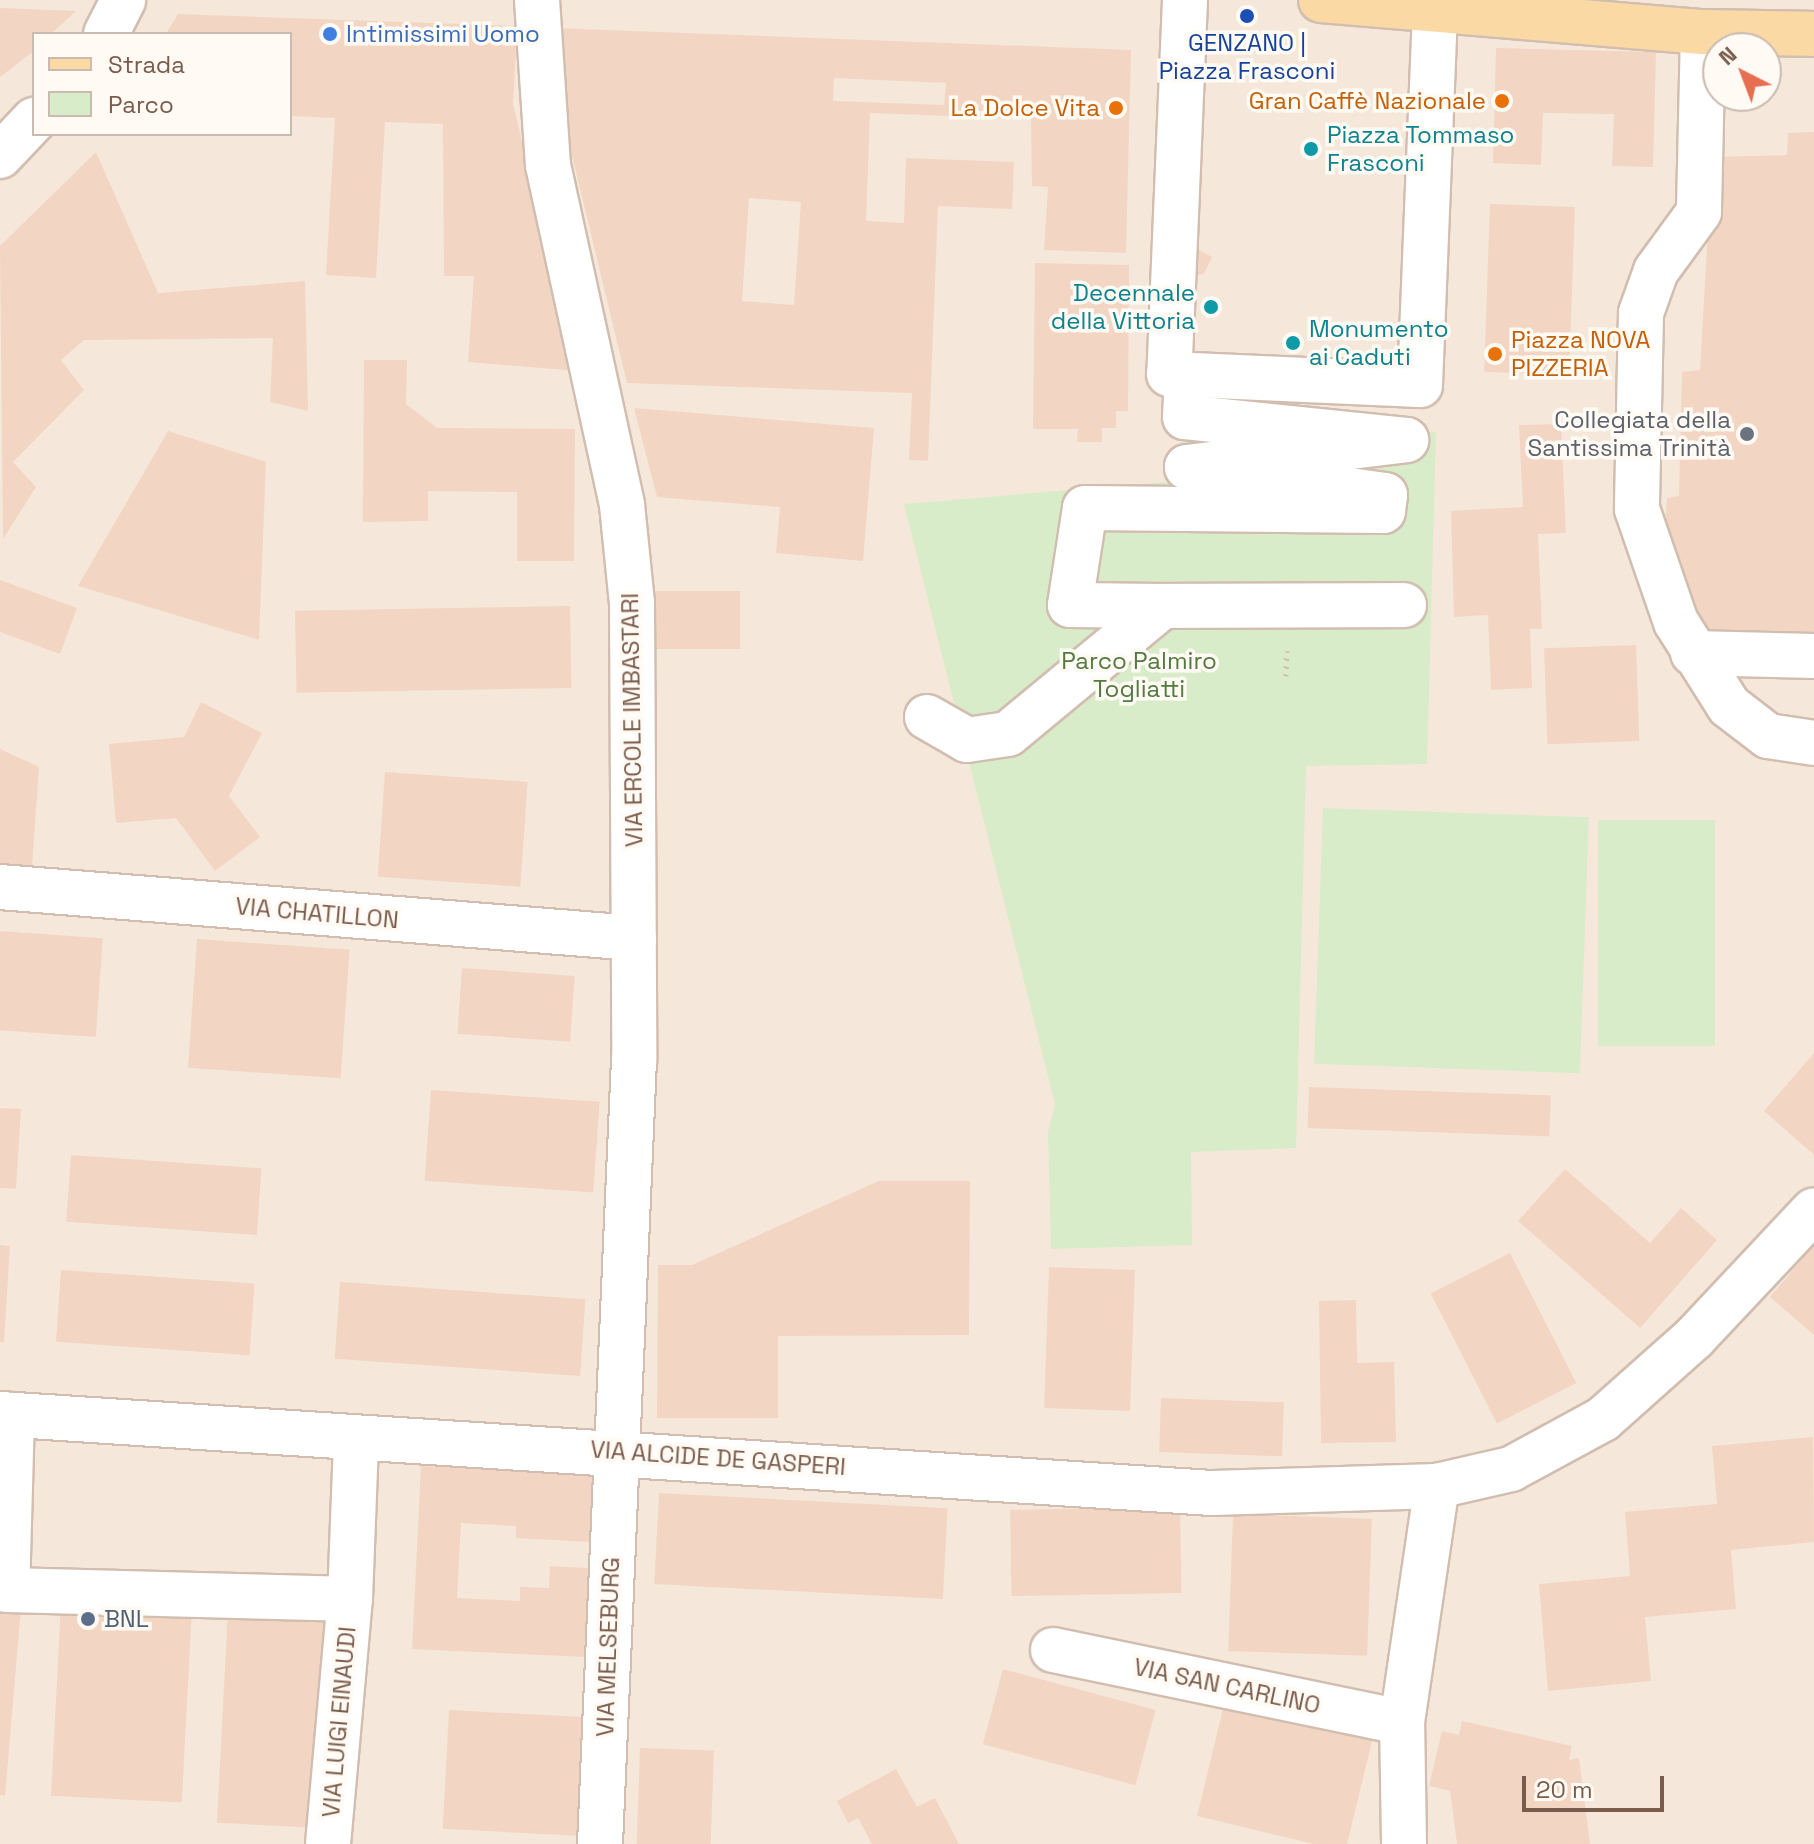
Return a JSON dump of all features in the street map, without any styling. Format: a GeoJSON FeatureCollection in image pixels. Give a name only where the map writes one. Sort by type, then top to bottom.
{"type":"FeatureCollection","features":[{"type":"Feature","properties":{"kind":"main road"},"geometry":{"type":"LineString","coordinates":[[1321,0],[1435,10],[1580,11],[1703,32]]}},
{"type":"Feature","properties":{"kind":"main road"},"geometry":{"type":"LineString","coordinates":[[1782,33],[1814,34]]}},
{"type":"Feature","properties":{"kind":"street"},"geometry":{"type":"LineString","coordinates":[[107,32],[123,0]]}},
{"type":"Feature","properties":{"kind":"street","name":"VIA ERCOLE IMBASTARI"},"geometry":{"type":"LineString","coordinates":[[537,0],[548,165],[627,537],[634,938],[616,1449]]}},
{"type":"Feature","properties":{"kind":"street"},"geometry":{"type":"LineString","coordinates":[[1185,0],[1169,374],[1420,385],[1435,10]]}},
{"type":"Feature","properties":{"kind":"street"},"geometry":{"type":"LineString","coordinates":[[1702,77],[1699,212],[1656,271],[1641,313],[1634,474],[1648,553],[1693,653],[1748,724],[1782,741],[1814,743]]}},
{"type":"Feature","properties":{"kind":"street"},"geometry":{"type":"LineString","coordinates":[[0,156],[32,122]]}},
{"type":"Feature","properties":{"kind":"street"},"geometry":{"type":"LineString","coordinates":[[1187,375],[1185,417],[1406,440],[1187,467],[1385,495],[1383,511],[1085,508],[1070,605],[1404,605]]}},
{"type":"Feature","properties":{"kind":"street"},"geometry":{"type":"LineString","coordinates":[[927,717],[967,740],[1008,734],[1163,606]]}},
{"type":"Feature","properties":{"kind":"street"},"geometry":{"type":"LineString","coordinates":[[1693,653],[1814,656]]}},
{"type":"Feature","properties":{"kind":"street","name":"VIA CHATILLON"},"geometry":{"type":"LineString","coordinates":[[0,887],[634,938]]}},
{"type":"Feature","properties":{"kind":"street","name":"VIA ALCIDE DE GASPERI"},"geometry":{"type":"LineString","coordinates":[[6,1414],[356,1441],[616,1449],[1226,1494],[1437,1486],[1522,1464],[1603,1419],[1694,1338],[1814,1210]]}},
{"type":"Feature","properties":{"kind":"street"},"geometry":{"type":"LineString","coordinates":[[6,1414],[4,1590],[350,1599]]}},
{"type":"Feature","properties":{"kind":"street","name":"VIA LUIGI EINAUDI"},"geometry":{"type":"LineString","coordinates":[[328,1844],[350,1599],[356,1441]]}},
{"type":"Feature","properties":{"kind":"street","name":"VIA MELSEBURG"},"geometry":{"type":"LineString","coordinates":[[600,1844],[616,1449]]}},
{"type":"Feature","properties":{"kind":"street"},"geometry":{"type":"LineString","coordinates":[[1404,1844],[1402,1722],[1437,1486]]}},
{"type":"Feature","properties":{"kind":"street","name":"VIA SAN CARLINO"},"geometry":{"type":"LineString","coordinates":[[1053,1650],[1402,1722]]}},
{"type":"Feature","properties":{"kind":"shaded area"},"geometry":{"type":"Polygon","coordinates":[[[0,0],[1814,0],[1814,1844],[0,1844],[0,0]]]}},
{"type":"Feature","properties":{"kind":"green space","name":"Parco Palmiro Togliatti"},"geometry":{"type":"Polygon","coordinates":[[[1181,426],[1436,432],[1427,764],[1306,766],[1296,1148],[1191,1152],[1192,1245],[1051,1249],[1048,1132],[1055,1104],[904,504],[1178,481],[1181,426]]]}},
{"type":"Feature","properties":{"kind":"green space"},"geometry":{"type":"Polygon","coordinates":[[[1323,808],[1589,817],[1580,1073],[1314,1064],[1323,808]]]}},
{"type":"Feature","properties":{"kind":"green space"},"geometry":{"type":"Polygon","coordinates":[[[1598,820],[1715,820],[1715,1046],[1598,1046],[1598,820]]]}},
{"type":"Feature","properties":{"kind":"building"},"geometry":{"type":"Polygon","coordinates":[[[0,8],[76,11],[53,32],[32,32],[32,53],[0,77],[0,8]]]}},
{"type":"Feature","properties":{"kind":"building"},"geometry":{"type":"Polygon","coordinates":[[[178,14],[517,26],[513,104],[578,371],[468,362],[474,276],[444,276],[443,124],[385,122],[376,278],[326,275],[335,118],[292,116],[292,32],[167,32],[178,14]]]}},
{"type":"Feature","properties":{"kind":"building"},"geometry":{"type":"Polygon","coordinates":[[[555,28],[1131,50],[1126,253],[1044,250],[1048,187],[1032,186],[1031,119],[870,113],[866,221],[904,223],[906,158],[1014,162],[1012,209],[938,206],[928,461],[909,460],[912,393],[627,383],[553,77],[555,28]],[[834,78],[833,101],[944,105],[946,83],[834,78]],[[749,198],[742,301],[794,305],[801,202],[749,198]]]}},
{"type":"Feature","properties":{"kind":"building"},"geometry":{"type":"Polygon","coordinates":[[[1496,48],[1656,52],[1653,167],[1612,166],[1614,114],[1543,113],[1541,165],[1493,163],[1496,48]]]}},
{"type":"Feature","properties":{"kind":"building","name":"Collegiata della Santissima Trinità"},"geometry":{"type":"Polygon","coordinates":[[[1814,132],[1814,633],[1691,630],[1663,552],[1667,498],[1679,496],[1682,372],[1700,370],[1712,157],[1787,155],[1788,133],[1814,132]]]}},
{"type":"Feature","properties":{"kind":"building"},"geometry":{"type":"Polygon","coordinates":[[[96,152],[158,293],[305,281],[308,411],[270,402],[273,338],[84,340],[61,360],[84,390],[13,462],[36,487],[3,539],[0,246],[96,152]]]}},
{"type":"Feature","properties":{"kind":"building"},"geometry":{"type":"Polygon","coordinates":[[[1490,204],[1575,207],[1569,375],[1484,372],[1490,204]]]}},
{"type":"Feature","properties":{"kind":"building"},"geometry":{"type":"Polygon","coordinates":[[[1193,247],[1212,257],[1204,274],[1193,276],[1193,247]]]}},
{"type":"Feature","properties":{"kind":"building"},"geometry":{"type":"Polygon","coordinates":[[[1035,263],[1129,265],[1128,411],[1116,411],[1116,428],[1102,428],[1102,442],[1077,442],[1078,429],[1033,429],[1035,263]]]}},
{"type":"Feature","properties":{"kind":"building"},"geometry":{"type":"Polygon","coordinates":[[[364,360],[407,360],[406,404],[437,428],[575,429],[574,561],[517,561],[517,492],[428,491],[428,521],[363,522],[364,360]]]}},
{"type":"Feature","properties":{"kind":"building"},"geometry":{"type":"Polygon","coordinates":[[[634,408],[874,428],[863,561],[776,553],[780,507],[657,497],[634,408]]]}},
{"type":"Feature","properties":{"kind":"building"},"geometry":{"type":"Polygon","coordinates":[[[1561,424],[1566,533],[1538,534],[1542,629],[1530,629],[1532,688],[1491,690],[1488,615],[1454,617],[1451,511],[1523,507],[1519,425],[1561,424]]]}},
{"type":"Feature","properties":{"kind":"building"},"geometry":{"type":"Polygon","coordinates":[[[168,431],[266,462],[259,640],[78,586],[168,431]]]}},
{"type":"Feature","properties":{"kind":"building"},"geometry":{"type":"Polygon","coordinates":[[[0,580],[77,608],[60,654],[0,632],[0,580]]]}},
{"type":"Feature","properties":{"kind":"building"},"geometry":{"type":"Polygon","coordinates":[[[643,591],[740,591],[740,649],[643,649],[643,591]]]}},
{"type":"Feature","properties":{"kind":"building"},"geometry":{"type":"Polygon","coordinates":[[[570,606],[571,688],[296,693],[295,611],[570,606]]]}},
{"type":"Feature","properties":{"kind":"building"},"geometry":{"type":"Polygon","coordinates":[[[1636,645],[1639,741],[1547,744],[1544,648],[1636,645]]]}},
{"type":"Feature","properties":{"kind":"building"},"geometry":{"type":"Polygon","coordinates":[[[201,702],[262,733],[229,796],[260,837],[215,871],[176,818],[116,823],[109,744],[184,737],[201,702]]]}},
{"type":"Feature","properties":{"kind":"building"},"geometry":{"type":"Polygon","coordinates":[[[0,749],[39,767],[32,866],[0,864],[0,749]]]}},
{"type":"Feature","properties":{"kind":"building"},"geometry":{"type":"Polygon","coordinates":[[[385,772],[528,782],[520,887],[378,877],[385,772]]]}},
{"type":"Feature","properties":{"kind":"building"},"geometry":{"type":"Polygon","coordinates":[[[0,931],[103,938],[96,1037],[0,1030],[0,931]]]}},
{"type":"Feature","properties":{"kind":"building"},"geometry":{"type":"Polygon","coordinates":[[[197,939],[350,950],[341,1078],[188,1068],[197,939]]]}},
{"type":"Feature","properties":{"kind":"building"},"geometry":{"type":"Polygon","coordinates":[[[462,968],[575,976],[570,1042],[457,1034],[462,968]]]}},
{"type":"Feature","properties":{"kind":"building"},"geometry":{"type":"Polygon","coordinates":[[[1814,1053],[1814,1155],[1764,1111],[1814,1053]]]}},
{"type":"Feature","properties":{"kind":"building"},"geometry":{"type":"Polygon","coordinates":[[[1309,1087],[1551,1095],[1549,1136],[1308,1128],[1309,1087]]]}},
{"type":"Feature","properties":{"kind":"building"},"geometry":{"type":"Polygon","coordinates":[[[431,1090],[600,1102],[593,1193],[425,1181],[431,1090]]]}},
{"type":"Feature","properties":{"kind":"building"},"geometry":{"type":"Polygon","coordinates":[[[0,1108],[21,1109],[16,1189],[0,1188],[0,1108]]]}},
{"type":"Feature","properties":{"kind":"building"},"geometry":{"type":"Polygon","coordinates":[[[71,1155],[262,1168],[257,1235],[66,1222],[71,1155]]]}},
{"type":"Feature","properties":{"kind":"building"},"geometry":{"type":"Polygon","coordinates":[[[1565,1169],[1650,1243],[1681,1208],[1717,1240],[1640,1328],[1518,1221],[1565,1169]]]}},
{"type":"Feature","properties":{"kind":"building"},"geometry":{"type":"Polygon","coordinates":[[[879,1181],[970,1181],[969,1335],[778,1336],[778,1418],[657,1418],[658,1265],[692,1265],[879,1181]]]}},
{"type":"Feature","properties":{"kind":"building"},"geometry":{"type":"Polygon","coordinates":[[[0,1245],[10,1246],[4,1342],[0,1342],[0,1245]]]}},
{"type":"Feature","properties":{"kind":"building"},"geometry":{"type":"Polygon","coordinates":[[[1814,1245],[1814,1335],[1770,1297],[1814,1245]]]}},
{"type":"Feature","properties":{"kind":"building"},"geometry":{"type":"Polygon","coordinates":[[[1510,1253],[1576,1383],[1497,1423],[1431,1293],[1510,1253]]]}},
{"type":"Feature","properties":{"kind":"building"},"geometry":{"type":"Polygon","coordinates":[[[1049,1267],[1135,1270],[1130,1411],[1044,1408],[1049,1267]]]}},
{"type":"Feature","properties":{"kind":"building"},"geometry":{"type":"Polygon","coordinates":[[[61,1270],[255,1284],[250,1355],[56,1342],[61,1270]]]}},
{"type":"Feature","properties":{"kind":"building"},"geometry":{"type":"Polygon","coordinates":[[[340,1282],[585,1299],[580,1376],[335,1359],[340,1282]]]}},
{"type":"Feature","properties":{"kind":"building"},"geometry":{"type":"Polygon","coordinates":[[[1356,1300],[1357,1363],[1394,1362],[1396,1442],[1321,1443],[1319,1301],[1356,1300]]]}},
{"type":"Feature","properties":{"kind":"building"},"geometry":{"type":"Polygon","coordinates":[[[1161,1398],[1284,1402],[1282,1456],[1159,1452],[1161,1398]]]}},
{"type":"Feature","properties":{"kind":"building"},"geometry":{"type":"Polygon","coordinates":[[[1813,1437],[1814,1542],[1731,1550],[1736,1609],[1645,1617],[1651,1681],[1548,1691],[1539,1584],[1630,1576],[1625,1512],[1717,1504],[1712,1446],[1813,1437]]]}},
{"type":"Feature","properties":{"kind":"building"},"geometry":{"type":"Polygon","coordinates":[[[421,1466],[595,1474],[592,1542],[516,1538],[516,1526],[461,1523],[457,1598],[520,1601],[520,1587],[549,1588],[550,1566],[589,1568],[584,1657],[412,1649],[421,1466]]]}},
{"type":"Feature","properties":{"kind":"building"},"geometry":{"type":"Polygon","coordinates":[[[659,1493],[948,1508],[943,1599],[654,1584],[659,1493]]]}},
{"type":"Feature","properties":{"kind":"building"},"geometry":{"type":"Polygon","coordinates":[[[1180,1507],[1182,1593],[1012,1596],[1010,1510],[1180,1507]]]}},
{"type":"Feature","properties":{"kind":"building"},"geometry":{"type":"Polygon","coordinates":[[[1233,1514],[1372,1519],[1367,1656],[1228,1651],[1233,1514]]]}},
{"type":"Feature","properties":{"kind":"building"},"geometry":{"type":"Polygon","coordinates":[[[61,1604],[192,1611],[182,1803],[51,1796],[61,1604]]]}},
{"type":"Feature","properties":{"kind":"building"},"geometry":{"type":"Polygon","coordinates":[[[0,1606],[21,1608],[5,1796],[0,1795],[0,1606]]]}},
{"type":"Feature","properties":{"kind":"building"},"geometry":{"type":"Polygon","coordinates":[[[228,1611],[336,1617],[325,1828],[217,1823],[228,1611]]]}},
{"type":"Feature","properties":{"kind":"building"},"geometry":{"type":"Polygon","coordinates":[[[1003,1669],[1156,1710],[1135,1785],[983,1744],[1003,1669]]]}},
{"type":"Feature","properties":{"kind":"building"},"geometry":{"type":"Polygon","coordinates":[[[1225,1701],[1373,1737],[1347,1844],[1314,1844],[1197,1816],[1225,1701]]]}},
{"type":"Feature","properties":{"kind":"building"},"geometry":{"type":"Polygon","coordinates":[[[449,1710],[592,1717],[586,1836],[443,1829],[449,1710]]]}},
{"type":"Feature","properties":{"kind":"building"},"geometry":{"type":"Polygon","coordinates":[[[1462,1721],[1572,1746],[1569,1760],[1579,1758],[1590,1844],[1457,1844],[1450,1791],[1429,1786],[1442,1731],[1459,1735],[1462,1721]]]}},
{"type":"Feature","properties":{"kind":"building"},"geometry":{"type":"Polygon","coordinates":[[[640,1748],[714,1751],[711,1844],[637,1844],[640,1748]]]}},
{"type":"Feature","properties":{"kind":"building"},"geometry":{"type":"Polygon","coordinates":[[[896,1769],[917,1807],[935,1798],[959,1844],[872,1844],[858,1818],[848,1823],[837,1801],[896,1769]]]}},
{"type":"Feature","properties":{"kind":"place","name":"GENZANO | Piazza Frasconi"},"geometry":{"type":"Point","coordinates":[1247,16]}},
{"type":"Feature","properties":{"kind":"place","name":"Intimissimi Uomo"},"geometry":{"type":"Point","coordinates":[330,34]}},
{"type":"Feature","properties":{"kind":"place","name":"Gran Caffè Nazionale"},"geometry":{"type":"Point","coordinates":[1502,101]}},
{"type":"Feature","properties":{"kind":"place","name":"La Dolce Vita"},"geometry":{"type":"Point","coordinates":[1116,108]}},
{"type":"Feature","properties":{"kind":"place","name":"Piazza Tommaso Frasconi"},"geometry":{"type":"Point","coordinates":[1311,149]}},
{"type":"Feature","properties":{"kind":"place","name":"Decennale della Vittoria"},"geometry":{"type":"Point","coordinates":[1211,307]}},
{"type":"Feature","properties":{"kind":"place","name":"Monumento ai Caduti"},"geometry":{"type":"Point","coordinates":[1293,343]}},
{"type":"Feature","properties":{"kind":"place","name":"Piazza NOVA PIZZERIA"},"geometry":{"type":"Point","coordinates":[1495,354]}},
{"type":"Feature","properties":{"kind":"place","name":"Collegiata della Santissima Trinità"},"geometry":{"type":"Point","coordinates":[1747,434]}},
{"type":"Feature","properties":{"kind":"place","name":"BNL"},"geometry":{"type":"Point","coordinates":[88,1619]}}]}
